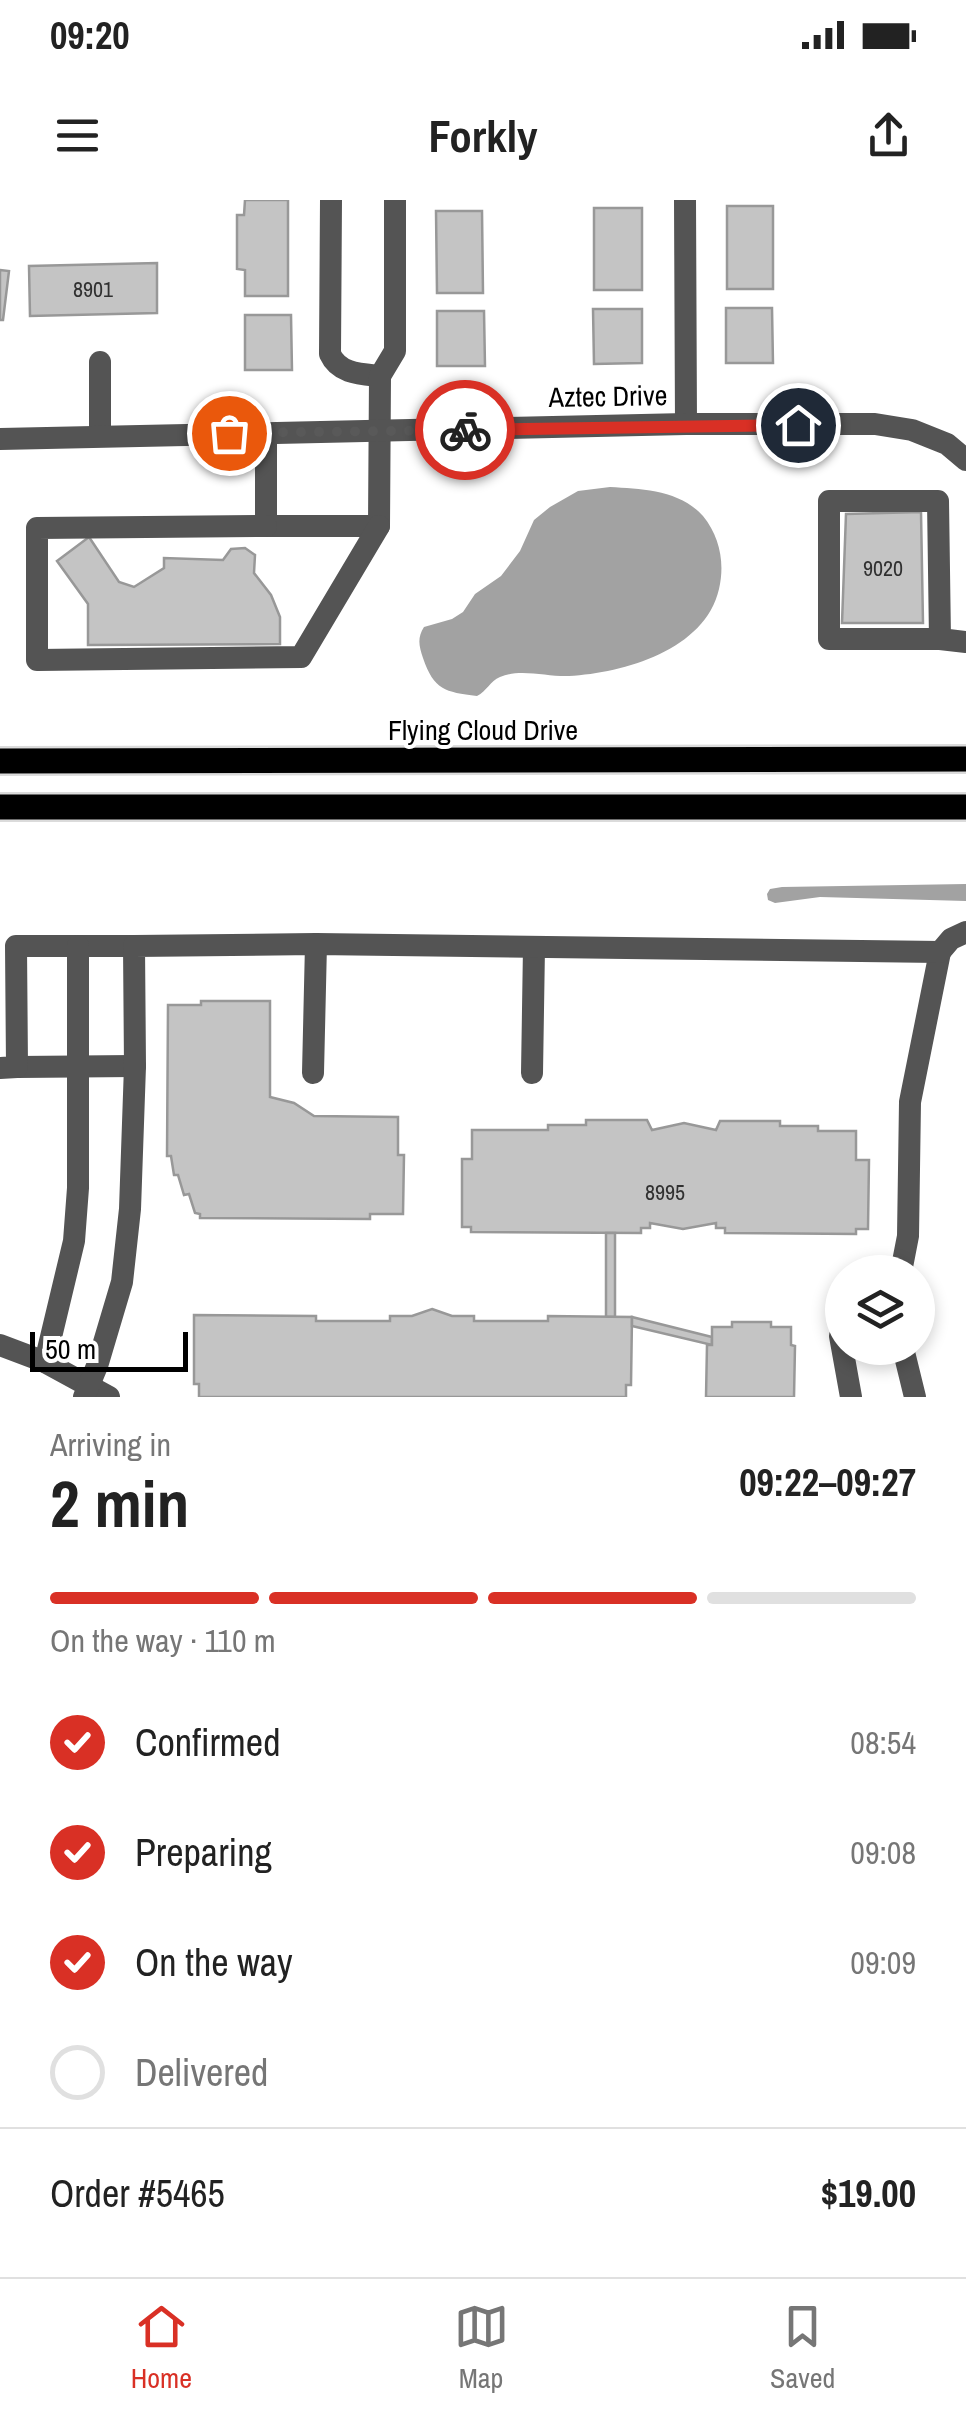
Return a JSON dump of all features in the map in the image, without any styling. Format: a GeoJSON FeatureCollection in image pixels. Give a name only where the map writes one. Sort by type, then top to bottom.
{"type":"FeatureCollection","features":[{"type":"Feature","properties":{"kind":"main road","name":"Flying Cloud Drive"},"geometry":{"type":"LineString","coordinates":[[0,762],[966,759]]}},
{"type":"Feature","properties":{"kind":"main road"},"geometry":{"type":"LineString","coordinates":[[0,807],[966,807]]}},
{"type":"Feature","properties":{"kind":"street"},"geometry":{"type":"LineString","coordinates":[[331,200],[330,354],[344,370],[380,376]]}},
{"type":"Feature","properties":{"kind":"street"},"geometry":{"type":"LineString","coordinates":[[379,526],[37,528],[38,660],[300,657],[379,526],[380,376],[395,351],[395,200]]}},
{"type":"Feature","properties":{"kind":"street"},"geometry":{"type":"LineString","coordinates":[[685,200],[686,424]]}},
{"type":"Feature","properties":{"kind":"street"},"geometry":{"type":"LineString","coordinates":[[100,362],[100,436]]}},
{"type":"Feature","properties":{"kind":"street","name":"Aztec Drive"},"geometry":{"type":"LineString","coordinates":[[0,439],[686,424],[875,424],[912,430],[946,444],[966,460]]}},
{"type":"Feature","properties":{"kind":"street"},"geometry":{"type":"LineString","coordinates":[[266,433],[266,526]]}},
{"type":"Feature","properties":{"kind":"street"},"geometry":{"type":"LineString","coordinates":[[940,639],[938,500],[830,501],[829,639],[966,642]]}},
{"type":"Feature","properties":{"kind":"street"},"geometry":{"type":"LineString","coordinates":[[904,1255],[912,1087],[940,952],[951,939],[966,932]]}},
{"type":"Feature","properties":{"kind":"street"},"geometry":{"type":"LineString","coordinates":[[136,1066],[8,1068],[16,946],[316,944],[940,952]]}},
{"type":"Feature","properties":{"kind":"street"},"geometry":{"type":"LineString","coordinates":[[313,1073],[316,944]]}},
{"type":"Feature","properties":{"kind":"street"},"geometry":{"type":"LineString","coordinates":[[46,1362],[74,1241],[78,946]]}},
{"type":"Feature","properties":{"kind":"street"},"geometry":{"type":"LineString","coordinates":[[0,1345],[46,1362],[94,1393],[122,1282],[130,1209],[136,1066],[134,946]]}},
{"type":"Feature","properties":{"kind":"street"},"geometry":{"type":"LineString","coordinates":[[532,1073],[534,947]]}},
{"type":"Feature","properties":{"kind":"street"},"geometry":{"type":"LineString","coordinates":[[843,1365],[851,1397]]}},
{"type":"Feature","properties":{"kind":"street"},"geometry":{"type":"LineString","coordinates":[[907,1365],[914,1397]]}},
{"type":"Feature","properties":{"kind":"shaded area"},"geometry":{"type":"Polygon","coordinates":[[[610,487],[672,496],[694,507],[709,524],[720,551],[721,579],[711,610],[697,628],[659,654],[614,670],[569,676],[508,674],[477,696],[449,691],[436,683],[420,650],[424,627],[463,612],[475,594],[501,576],[520,551],[534,520],[550,507],[578,491],[610,487]]]}},
{"type":"Feature","properties":{"kind":"shaded area"},"geometry":{"type":"Polygon","coordinates":[[[966,884],[966,901],[820,897],[775,903],[768,900],[767,894],[770,889],[782,887],[966,884]]]}},
{"type":"Feature","properties":{"kind":"building"},"geometry":{"type":"Polygon","coordinates":[[[245,200],[288,200],[288,296],[245,296],[245,270],[237,269],[237,215],[244,215],[245,200]]]}},
{"type":"Feature","properties":{"kind":"building"},"geometry":{"type":"Polygon","coordinates":[[[727,206],[773,206],[773,289],[727,289],[727,206]]]}},
{"type":"Feature","properties":{"kind":"building"},"geometry":{"type":"Polygon","coordinates":[[[594,208],[642,208],[642,290],[594,290],[594,208]]]}},
{"type":"Feature","properties":{"kind":"building"},"geometry":{"type":"Polygon","coordinates":[[[436,211],[482,211],[483,293],[437,293],[436,211]]]}},
{"type":"Feature","properties":{"kind":"building"},"geometry":{"type":"Polygon","coordinates":[[[157,263],[157,313],[30,316],[29,266],[157,263]]]}},
{"type":"Feature","properties":{"kind":"building"},"geometry":{"type":"Polygon","coordinates":[[[0,270],[9,271],[3,320],[0,320],[0,270]]]}},
{"type":"Feature","properties":{"kind":"building"},"geometry":{"type":"Polygon","coordinates":[[[726,308],[772,308],[773,363],[726,363],[726,308]]]}},
{"type":"Feature","properties":{"kind":"building"},"geometry":{"type":"Polygon","coordinates":[[[593,309],[642,309],[642,363],[594,364],[593,309]]]}},
{"type":"Feature","properties":{"kind":"building"},"geometry":{"type":"Polygon","coordinates":[[[437,311],[484,311],[485,366],[437,366],[437,311]]]}},
{"type":"Feature","properties":{"kind":"building"},"geometry":{"type":"Polygon","coordinates":[[[245,315],[291,315],[292,370],[245,370],[245,315]]]}},
{"type":"Feature","properties":{"kind":"building"},"geometry":{"type":"Polygon","coordinates":[[[921,512],[923,623],[842,623],[846,514],[921,512]]]}},
{"type":"Feature","properties":{"kind":"building"},"geometry":{"type":"Polygon","coordinates":[[[89,537],[119,582],[134,587],[164,568],[164,558],[223,560],[231,549],[245,548],[255,555],[254,573],[271,595],[280,617],[280,644],[88,645],[88,604],[57,561],[89,537]]]}},
{"type":"Feature","properties":{"kind":"building"},"geometry":{"type":"Polygon","coordinates":[[[201,1001],[270,1001],[270,1097],[294,1103],[314,1116],[398,1117],[398,1155],[404,1155],[403,1214],[370,1214],[370,1219],[200,1218],[195,1213],[189,1194],[184,1195],[178,1175],[174,1175],[171,1156],[167,1156],[168,1005],[201,1005],[201,1001]]]}},
{"type":"Feature","properties":{"kind":"building"},"geometry":{"type":"Polygon","coordinates":[[[586,1120],[647,1120],[652,1130],[684,1123],[716,1130],[720,1121],[780,1121],[780,1126],[818,1126],[818,1131],[856,1131],[856,1160],[869,1160],[868,1229],[856,1229],[856,1234],[725,1233],[725,1228],[716,1228],[716,1223],[683,1229],[650,1223],[650,1228],[641,1228],[641,1233],[471,1232],[471,1227],[462,1227],[462,1159],[472,1159],[472,1130],[548,1130],[548,1125],[586,1125],[586,1120]]]}},
{"type":"Feature","properties":{"kind":"building"},"geometry":{"type":"Polygon","coordinates":[[[606,1233],[615,1233],[615,1317],[606,1317],[606,1233]]]}},
{"type":"Feature","properties":{"kind":"building"},"geometry":{"type":"Polygon","coordinates":[[[432,1309],[452,1316],[474,1316],[474,1321],[548,1321],[548,1316],[632,1317],[631,1385],[626,1385],[626,1397],[199,1397],[199,1384],[194,1384],[194,1315],[390,1321],[390,1316],[412,1316],[432,1309]]]}},
{"type":"Feature","properties":{"kind":"building"},"geometry":{"type":"Polygon","coordinates":[[[632,1317],[712,1337],[712,1345],[632,1326],[632,1317]]]}},
{"type":"Feature","properties":{"kind":"building"},"geometry":{"type":"Polygon","coordinates":[[[732,1322],[771,1322],[771,1327],[791,1327],[791,1345],[795,1346],[794,1397],[706,1397],[707,1345],[712,1345],[712,1327],[732,1327],[732,1322]]]}},
{"type":"Feature","properties":{"kind":"way so far"},"geometry":{"type":"LineString","coordinates":[[229,433],[465,430]]}},
{"type":"Feature","properties":{"kind":"route"},"geometry":{"type":"LineString","coordinates":[[465,430],[798,425]]}}]}
